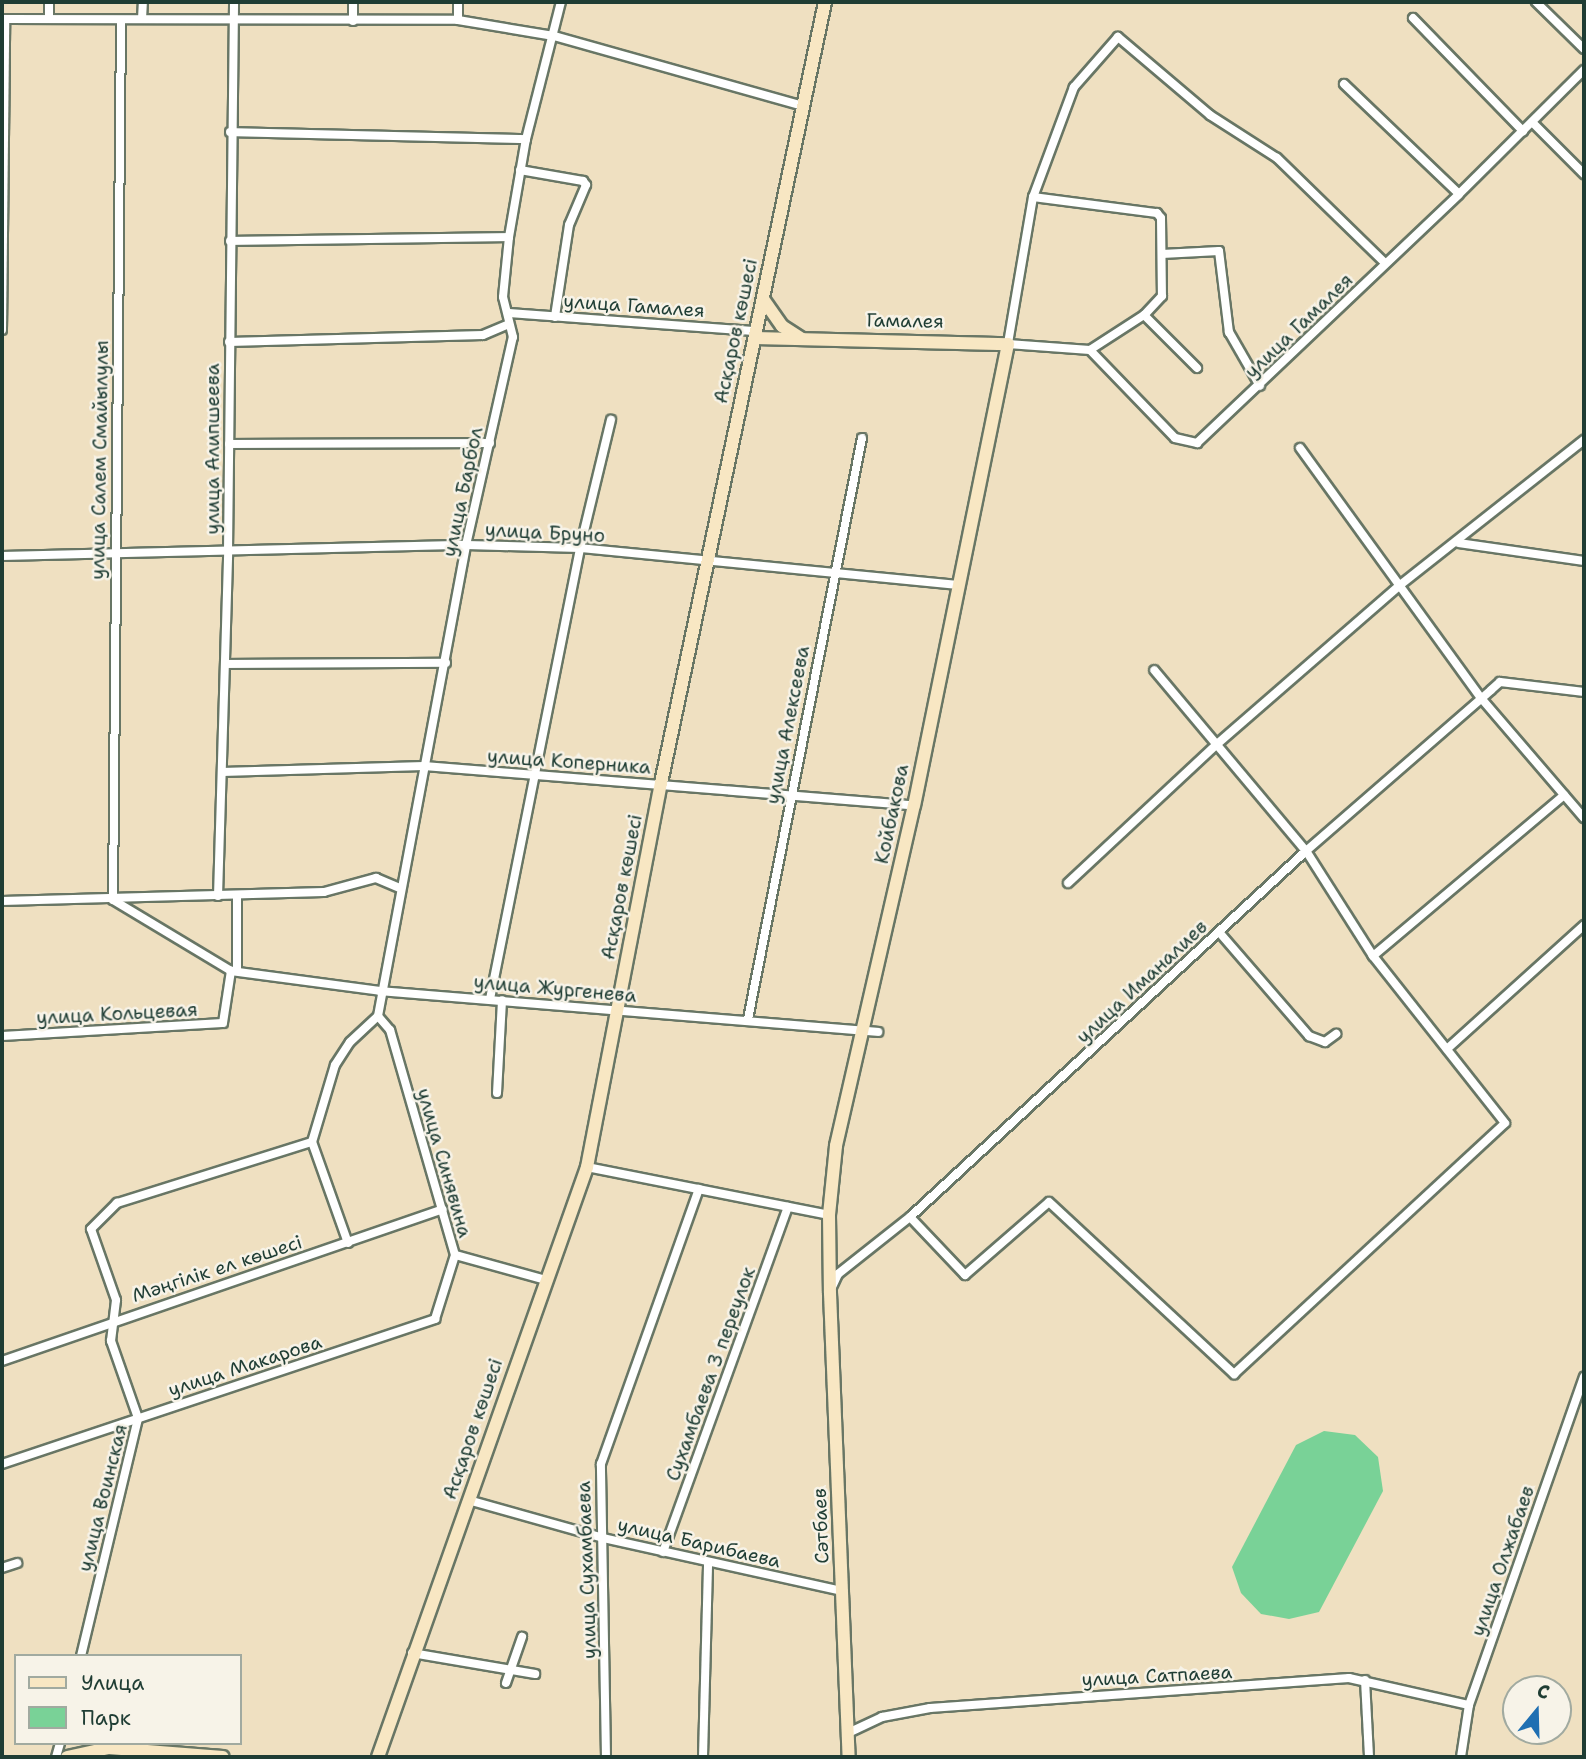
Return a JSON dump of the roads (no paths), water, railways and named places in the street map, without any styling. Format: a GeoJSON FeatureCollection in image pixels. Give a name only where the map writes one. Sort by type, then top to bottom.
{"type":"FeatureCollection","features":[{"type":"Feature","properties":{"kind":"street"},"geometry":{"type":"LineString","coordinates":[[49,2],[49,19]]}},
{"type":"Feature","properties":{"kind":"street"},"geometry":{"type":"LineString","coordinates":[[142,2],[142,19]]}},
{"type":"Feature","properties":{"kind":"street","name":"улица Алипшеева"},"geometry":{"type":"LineString","coordinates":[[218,896],[228,551],[230,132],[234,2]]}},
{"type":"Feature","properties":{"kind":"street"},"geometry":{"type":"LineString","coordinates":[[353,2],[353,21]]}},
{"type":"Feature","properties":{"kind":"street"},"geometry":{"type":"LineString","coordinates":[[458,2],[458,20]]}},
{"type":"Feature","properties":{"kind":"street","name":"улица Барбол"},"geometry":{"type":"LineString","coordinates":[[380,991],[446,663],[466,545],[513,337],[507,325],[509,313],[503,297],[509,237],[526,139],[561,2]]}},
{"type":"Feature","properties":{"kind":"street","name":"Асқаров көшесі"},"geometry":{"type":"LineString","coordinates":[[378,1757],[412,1653],[587,1167],[661,783],[825,2]]}},
{"type":"Feature","properties":{"kind":"street"},"geometry":{"type":"LineString","coordinates":[[1536,2],[1584,50]]}},
{"type":"Feature","properties":{"kind":"street"},"geometry":{"type":"LineString","coordinates":[[1413,18],[1523,131]]}},
{"type":"Feature","properties":{"kind":"street"},"geometry":{"type":"LineString","coordinates":[[2,330],[4,19],[458,20],[554,36],[803,106]]}},
{"type":"Feature","properties":{"kind":"street","name":"улица Салем Смайылулы"},"geometry":{"type":"LineString","coordinates":[[113,900],[113,553],[121,20]]}},
{"type":"Feature","properties":{"kind":"street"},"geometry":{"type":"LineString","coordinates":[[1033,197],[1157,213],[1163,294],[1144,315],[1090,350],[1008,344],[1033,197],[1074,87],[1118,37],[1210,115],[1277,158],[1385,263]]}},
{"type":"Feature","properties":{"kind":"street","name":"улица Гамалея"},"geometry":{"type":"LineString","coordinates":[[1090,350],[1185,443],[1197,443],[1260,386],[1584,70]]}},
{"type":"Feature","properties":{"kind":"street"},"geometry":{"type":"LineString","coordinates":[[1344,84],[1459,194]]}},
{"type":"Feature","properties":{"kind":"street"},"geometry":{"type":"LineString","coordinates":[[1532,122],[1584,174]]}},
{"type":"Feature","properties":{"kind":"street"},"geometry":{"type":"LineString","coordinates":[[230,132],[526,139]]}},
{"type":"Feature","properties":{"kind":"street"},"geometry":{"type":"LineString","coordinates":[[520,170],[586,186],[569,225],[555,317]]}},
{"type":"Feature","properties":{"kind":"street"},"geometry":{"type":"LineString","coordinates":[[230,240],[509,237]]}},
{"type":"Feature","properties":{"kind":"street"},"geometry":{"type":"LineString","coordinates":[[1162,254],[1219,251],[1229,332],[1260,386]]}},
{"type":"Feature","properties":{"kind":"street"},"geometry":{"type":"LineString","coordinates":[[763,299],[782,326],[802,339]]}},
{"type":"Feature","properties":{"kind":"street","name":"улица Гамалея"},"geometry":{"type":"LineString","coordinates":[[509,313],[755,335]]}},
{"type":"Feature","properties":{"kind":"street"},"geometry":{"type":"LineString","coordinates":[[1144,315],[1197,368]]}},
{"type":"Feature","properties":{"kind":"street"},"geometry":{"type":"LineString","coordinates":[[229,342],[483,335],[507,325]]}},
{"type":"Feature","properties":{"kind":"street","name":"Гамалея"},"geometry":{"type":"LineString","coordinates":[[755,335],[802,339],[1008,344]]}},
{"type":"Feature","properties":{"kind":"street","name":"Койбакова"},"geometry":{"type":"LineString","coordinates":[[830,1293],[829,1215],[836,1146],[914,805],[1008,344]]}},
{"type":"Feature","properties":{"kind":"street"},"geometry":{"type":"LineString","coordinates":[[489,999],[580,548],[611,420]]}},
{"type":"Feature","properties":{"kind":"street","name":"улица Алексеева"},"geometry":{"type":"LineString","coordinates":[[748,1018],[789,794],[862,438]]}},
{"type":"Feature","properties":{"kind":"street"},"geometry":{"type":"LineString","coordinates":[[1068,883],[1216,745],[1399,586],[1458,543],[1584,440]]}},
{"type":"Feature","properties":{"kind":"street"},"geometry":{"type":"LineString","coordinates":[[229,444],[490,443]]}},
{"type":"Feature","properties":{"kind":"street"},"geometry":{"type":"LineString","coordinates":[[1300,448],[1481,698],[1584,818]]}},
{"type":"Feature","properties":{"kind":"street"},"geometry":{"type":"LineString","coordinates":[[1458,543],[1584,561]]}},
{"type":"Feature","properties":{"kind":"street","name":"улица Бруно"},"geometry":{"type":"LineString","coordinates":[[2,556],[466,545],[580,548],[707,563],[959,585]]}},
{"type":"Feature","properties":{"kind":"street"},"geometry":{"type":"LineString","coordinates":[[225,664],[446,663]]}},
{"type":"Feature","properties":{"kind":"street"},"geometry":{"type":"LineString","coordinates":[[911,1217],[965,1275],[1049,1202],[1234,1374],[1505,1123],[1373,956],[1306,851],[1154,670]]}},
{"type":"Feature","properties":{"kind":"street","name":"улица Иманалиев"},"geometry":{"type":"LineString","coordinates":[[830,1293],[838,1274],[911,1217],[1306,851],[1500,682],[1584,692]]}},
{"type":"Feature","properties":{"kind":"street","name":"улица Коперника"},"geometry":{"type":"LineString","coordinates":[[222,772],[424,766],[533,778],[661,783],[914,805]]}},
{"type":"Feature","properties":{"kind":"street"},"geometry":{"type":"LineString","coordinates":[[1373,956],[1564,795]]}},
{"type":"Feature","properties":{"kind":"street"},"geometry":{"type":"LineString","coordinates":[[2,901],[113,900],[324,892],[366,879],[399,888]]}},
{"type":"Feature","properties":{"kind":"street"},"geometry":{"type":"LineString","coordinates":[[113,900],[234,971],[237,895]]}},
{"type":"Feature","properties":{"kind":"street"},"geometry":{"type":"LineString","coordinates":[[1447,1049],[1584,925]]}},
{"type":"Feature","properties":{"kind":"street"},"geometry":{"type":"LineString","coordinates":[[1219,932],[1309,1036],[1325,1042],[1336,1034]]}},
{"type":"Feature","properties":{"kind":"street","name":"улица Жургенева"},"geometry":{"type":"LineString","coordinates":[[234,971],[380,991],[748,1018],[878,1032]]}},
{"type":"Feature","properties":{"kind":"street","name":"улица Кольцевая"},"geometry":{"type":"LineString","coordinates":[[2,1036],[223,1023],[234,971]]}},
{"type":"Feature","properties":{"kind":"street"},"geometry":{"type":"LineString","coordinates":[[348,1243],[312,1142],[335,1065],[350,1042],[378,1016],[380,991]]}},
{"type":"Feature","properties":{"kind":"street"},"geometry":{"type":"LineString","coordinates":[[497,1093],[502,1000]]}},
{"type":"Feature","properties":{"kind":"street","name":"улица Синявина"},"geometry":{"type":"LineString","coordinates":[[378,1016],[390,1030],[455,1255],[546,1280]]}},
{"type":"Feature","properties":{"kind":"street","name":"улица Воинская"},"geometry":{"type":"LineString","coordinates":[[81,1654],[138,1418],[111,1341],[116,1300],[91,1229],[117,1203],[312,1142]]}},
{"type":"Feature","properties":{"kind":"street"},"geometry":{"type":"LineString","coordinates":[[587,1167],[829,1215]]}},
{"type":"Feature","properties":{"kind":"street","name":"улица Сухамбаева"},"geometry":{"type":"LineString","coordinates":[[606,1757],[603,1538],[599,1484],[606,1443],[699,1189]]}},
{"type":"Feature","properties":{"kind":"street","name":"Сухамбаева 3 переулок"},"geometry":{"type":"LineString","coordinates":[[663,1552],[788,1207]]}},
{"type":"Feature","properties":{"kind":"street","name":"Мәңгілік ел көшесі"},"geometry":{"type":"LineString","coordinates":[[2,1361],[114,1320],[443,1209]]}},
{"type":"Feature","properties":{"kind":"street","name":"улица Макарова"},"geometry":{"type":"LineString","coordinates":[[2,1464],[435,1319],[455,1255]]}},
{"type":"Feature","properties":{"kind":"street","name":"Сәтбаев"},"geometry":{"type":"LineString","coordinates":[[830,1293],[849,1757]]}},
{"type":"Feature","properties":{"kind":"street","name":"улица Олжабаев"},"geometry":{"type":"LineString","coordinates":[[1461,1757],[1469,1704],[1584,1377]]}},
{"type":"Feature","properties":{"kind":"street","name":"улица Барибаева"},"geometry":{"type":"LineString","coordinates":[[468,1500],[603,1538],[843,1591]]}},
{"type":"Feature","properties":{"kind":"street"},"geometry":{"type":"LineString","coordinates":[[703,1757],[708,1562]]}},
{"type":"Feature","properties":{"kind":"street"},"geometry":{"type":"LineString","coordinates":[[2,1568],[16,1563]]}},
{"type":"Feature","properties":{"kind":"street"},"geometry":{"type":"LineString","coordinates":[[506,1684],[522,1637]]}},
{"type":"Feature","properties":{"kind":"street"},"geometry":{"type":"LineString","coordinates":[[412,1653],[536,1674]]}},
{"type":"Feature","properties":{"kind":"street","name":"улица Сатпаева"},"geometry":{"type":"LineString","coordinates":[[848,1733],[882,1717],[943,1706],[1349,1678],[1469,1704]]}},
{"type":"Feature","properties":{"kind":"street"},"geometry":{"type":"LineString","coordinates":[[1365,1680],[1369,1757]]}},
{"type":"Feature","properties":{"kind":"street"},"geometry":{"type":"LineString","coordinates":[[67,1757],[109,1748],[223,1757]]}}]}
